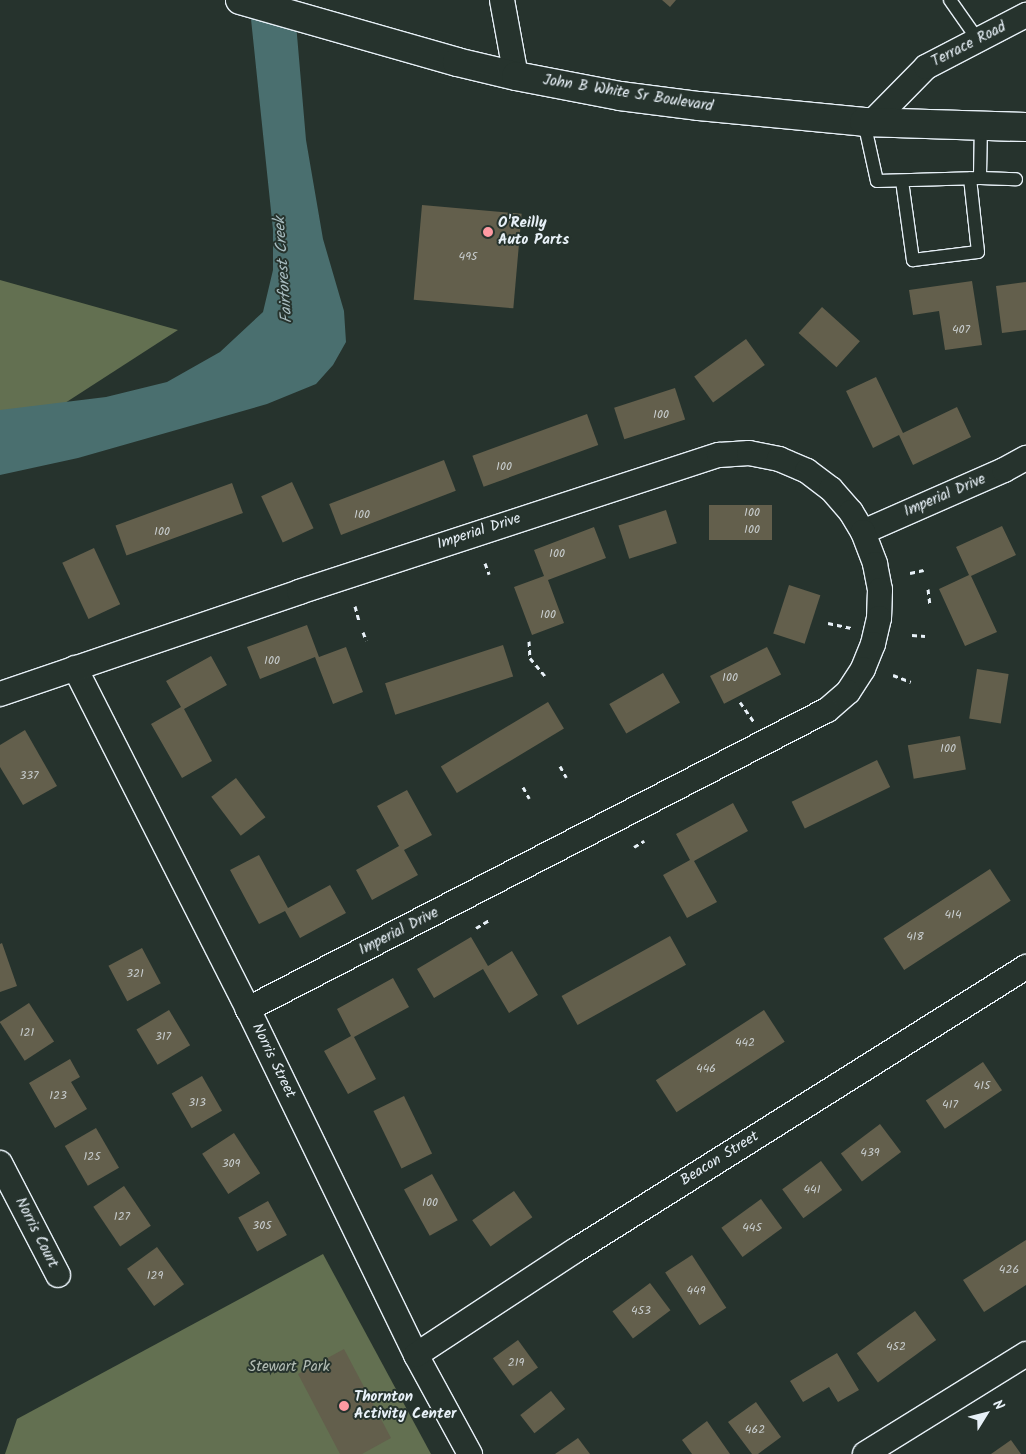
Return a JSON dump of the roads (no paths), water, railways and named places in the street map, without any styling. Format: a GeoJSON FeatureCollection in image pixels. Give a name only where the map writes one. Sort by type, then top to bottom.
{"type":"FeatureCollection","features":[{"type":"Feature","properties":{"kind":"main road","name":"John B White Sr Boulevard"},"geometry":{"type":"LineString","coordinates":[[240,0],[516,76],[620,96],[699,106],[868,122],[981,124],[1026,127]]}},
{"type":"Feature","properties":{"kind":"street"},"geometry":{"type":"LineString","coordinates":[[502,0],[516,76]]}},
{"type":"Feature","properties":{"kind":"street","name":"Terrace Road"},"geometry":{"type":"LineString","coordinates":[[868,122],[926,67],[1026,15]]}},
{"type":"Feature","properties":{"kind":"street","name":"Imperial Drive"},"geometry":{"type":"LineString","coordinates":[[75,668],[336,579],[719,455],[749,454],[779,459],[807,471],[832,489],[851,512],[863,532],[875,564],[880,590],[879,618],[874,644],[863,669],[848,692],[827,710],[248,1010]]}},
{"type":"Feature","properties":{"kind":"street","name":"Imperial Drive"},"geometry":{"type":"LineString","coordinates":[[863,532],[1004,470],[1026,458]]}},
{"type":"Feature","properties":{"kind":"street"},"geometry":{"type":"LineString","coordinates":[[0,694],[75,668]]}},
{"type":"Feature","properties":{"kind":"street","name":"Norris Street"},"geometry":{"type":"LineString","coordinates":[[75,668],[248,1010],[416,1355],[470,1454]]}},
{"type":"Feature","properties":{"kind":"street","name":"Beacon Street"},"geometry":{"type":"LineString","coordinates":[[416,1355],[584,1245],[1026,967]]}},
{"type":"Feature","properties":{"kind":"street","name":"Norris Court"},"geometry":{"type":"LineString","coordinates":[[0,1163],[58,1275]]}},
{"type":"Feature","properties":{"kind":"street"},"geometry":{"type":"LineString","coordinates":[[866,1454],[1026,1354]]}},
{"type":"Feature","properties":{"kind":"lane"},"geometry":{"type":"LineString","coordinates":[[950,0],[978,40]]}},
{"type":"Feature","properties":{"kind":"lane"},"geometry":{"type":"LineString","coordinates":[[868,122],[877,181],[975,178],[1016,179]]}},
{"type":"Feature","properties":{"kind":"lane"},"geometry":{"type":"LineString","coordinates":[[902,181],[913,260],[978,252],[975,178],[981,124]]}},
{"type":"Feature","properties":{"kind":"water","name":"Fairforest Creek"},"geometry":{"type":"Polygon","coordinates":[[[249,0],[294,0],[306,140],[323,239],[344,311],[346,342],[333,365],[316,384],[267,404],[78,458],[0,475],[0,410],[106,397],[167,382],[220,352],[263,312],[273,270],[273,230],[249,0]]]}},
{"type":"Feature","properties":{"kind":"place","name":"O'Reilly Auto Parts"},"geometry":{"type":"Point","coordinates":[488,232]}},
{"type":"Feature","properties":{"kind":"place","name":"Thornton Activity Center"},"geometry":{"type":"Point","coordinates":[344,1406]}},
{"type":"Feature","properties":{"kind":"park label","name":"Stewart Park"},"geometry":{"type":"Point","coordinates":[289,1368]}}]}
